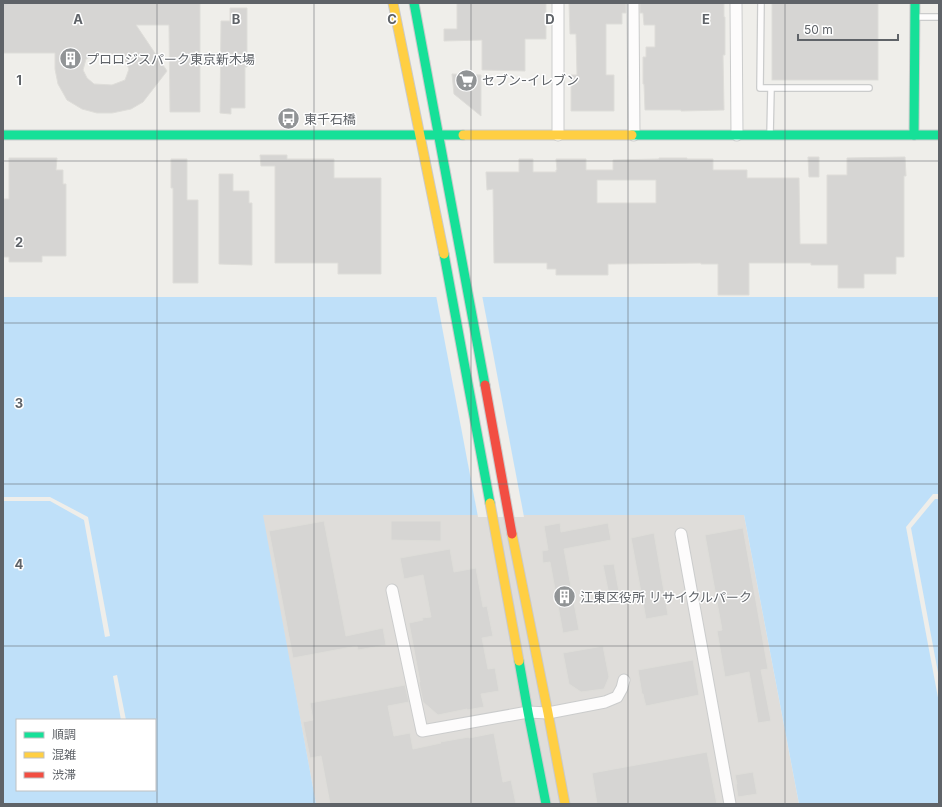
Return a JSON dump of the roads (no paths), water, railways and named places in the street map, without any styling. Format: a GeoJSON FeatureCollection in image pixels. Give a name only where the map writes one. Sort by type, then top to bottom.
{"type":"FeatureCollection","features":[{"type":"Feature","properties":{"kind":"street"},"geometry":{"type":"LineString","coordinates":[[393,3],[441,238],[546,804]]}},
{"type":"Feature","properties":{"kind":"street"},"geometry":{"type":"LineString","coordinates":[[414,3],[520,576],[565,804]]}},
{"type":"Feature","properties":{"kind":"street"},"geometry":{"type":"LineString","coordinates":[[558,3],[558,135]]}},
{"type":"Feature","properties":{"kind":"street"},"geometry":{"type":"LineString","coordinates":[[633,3],[634,135]]}},
{"type":"Feature","properties":{"kind":"street"},"geometry":{"type":"LineString","coordinates":[[736,3],[737,135]]}},
{"type":"Feature","properties":{"kind":"street"},"geometry":{"type":"LineString","coordinates":[[914,135],[915,3]]}},
{"type":"Feature","properties":{"kind":"street"},"geometry":{"type":"LineString","coordinates":[[3,135],[939,135]]}},
{"type":"Feature","properties":{"kind":"street"},"geometry":{"type":"LineString","coordinates":[[681,534],[730,804]]}},
{"type":"Feature","properties":{"kind":"street"},"geometry":{"type":"LineString","coordinates":[[392,590],[422,731],[528,712],[548,713],[605,702],[617,697],[624,680]]}},
{"type":"Feature","properties":{"kind":"lane"},"geometry":{"type":"LineString","coordinates":[[762,3],[760,88],[869,88]]}},
{"type":"Feature","properties":{"kind":"lane"},"geometry":{"type":"LineString","coordinates":[[915,18],[939,18]]}},
{"type":"Feature","properties":{"kind":"lane"},"geometry":{"type":"LineString","coordinates":[[770,135],[771,89]]}},
{"type":"Feature","properties":{"kind":"water"},"geometry":{"type":"Polygon","coordinates":[[[3,297],[939,297],[939,804],[799,804],[744,515],[263,515],[316,804],[3,804],[3,297]]]}},
{"type":"Feature","properties":{"kind":"place","name":"プロロジスパーク東京新木場"},"geometry":{"type":"Point","coordinates":[71,59]}},
{"type":"Feature","properties":{"kind":"place","name":"セブン-イレブン"},"geometry":{"type":"Point","coordinates":[466,80]}},
{"type":"Feature","properties":{"kind":"place","name":"東千石橋"},"geometry":{"type":"Point","coordinates":[289,119]}},
{"type":"Feature","properties":{"kind":"place","name":"江東区役所 リサイクルパーク"},"geometry":{"type":"Point","coordinates":[565,597]}}]}
